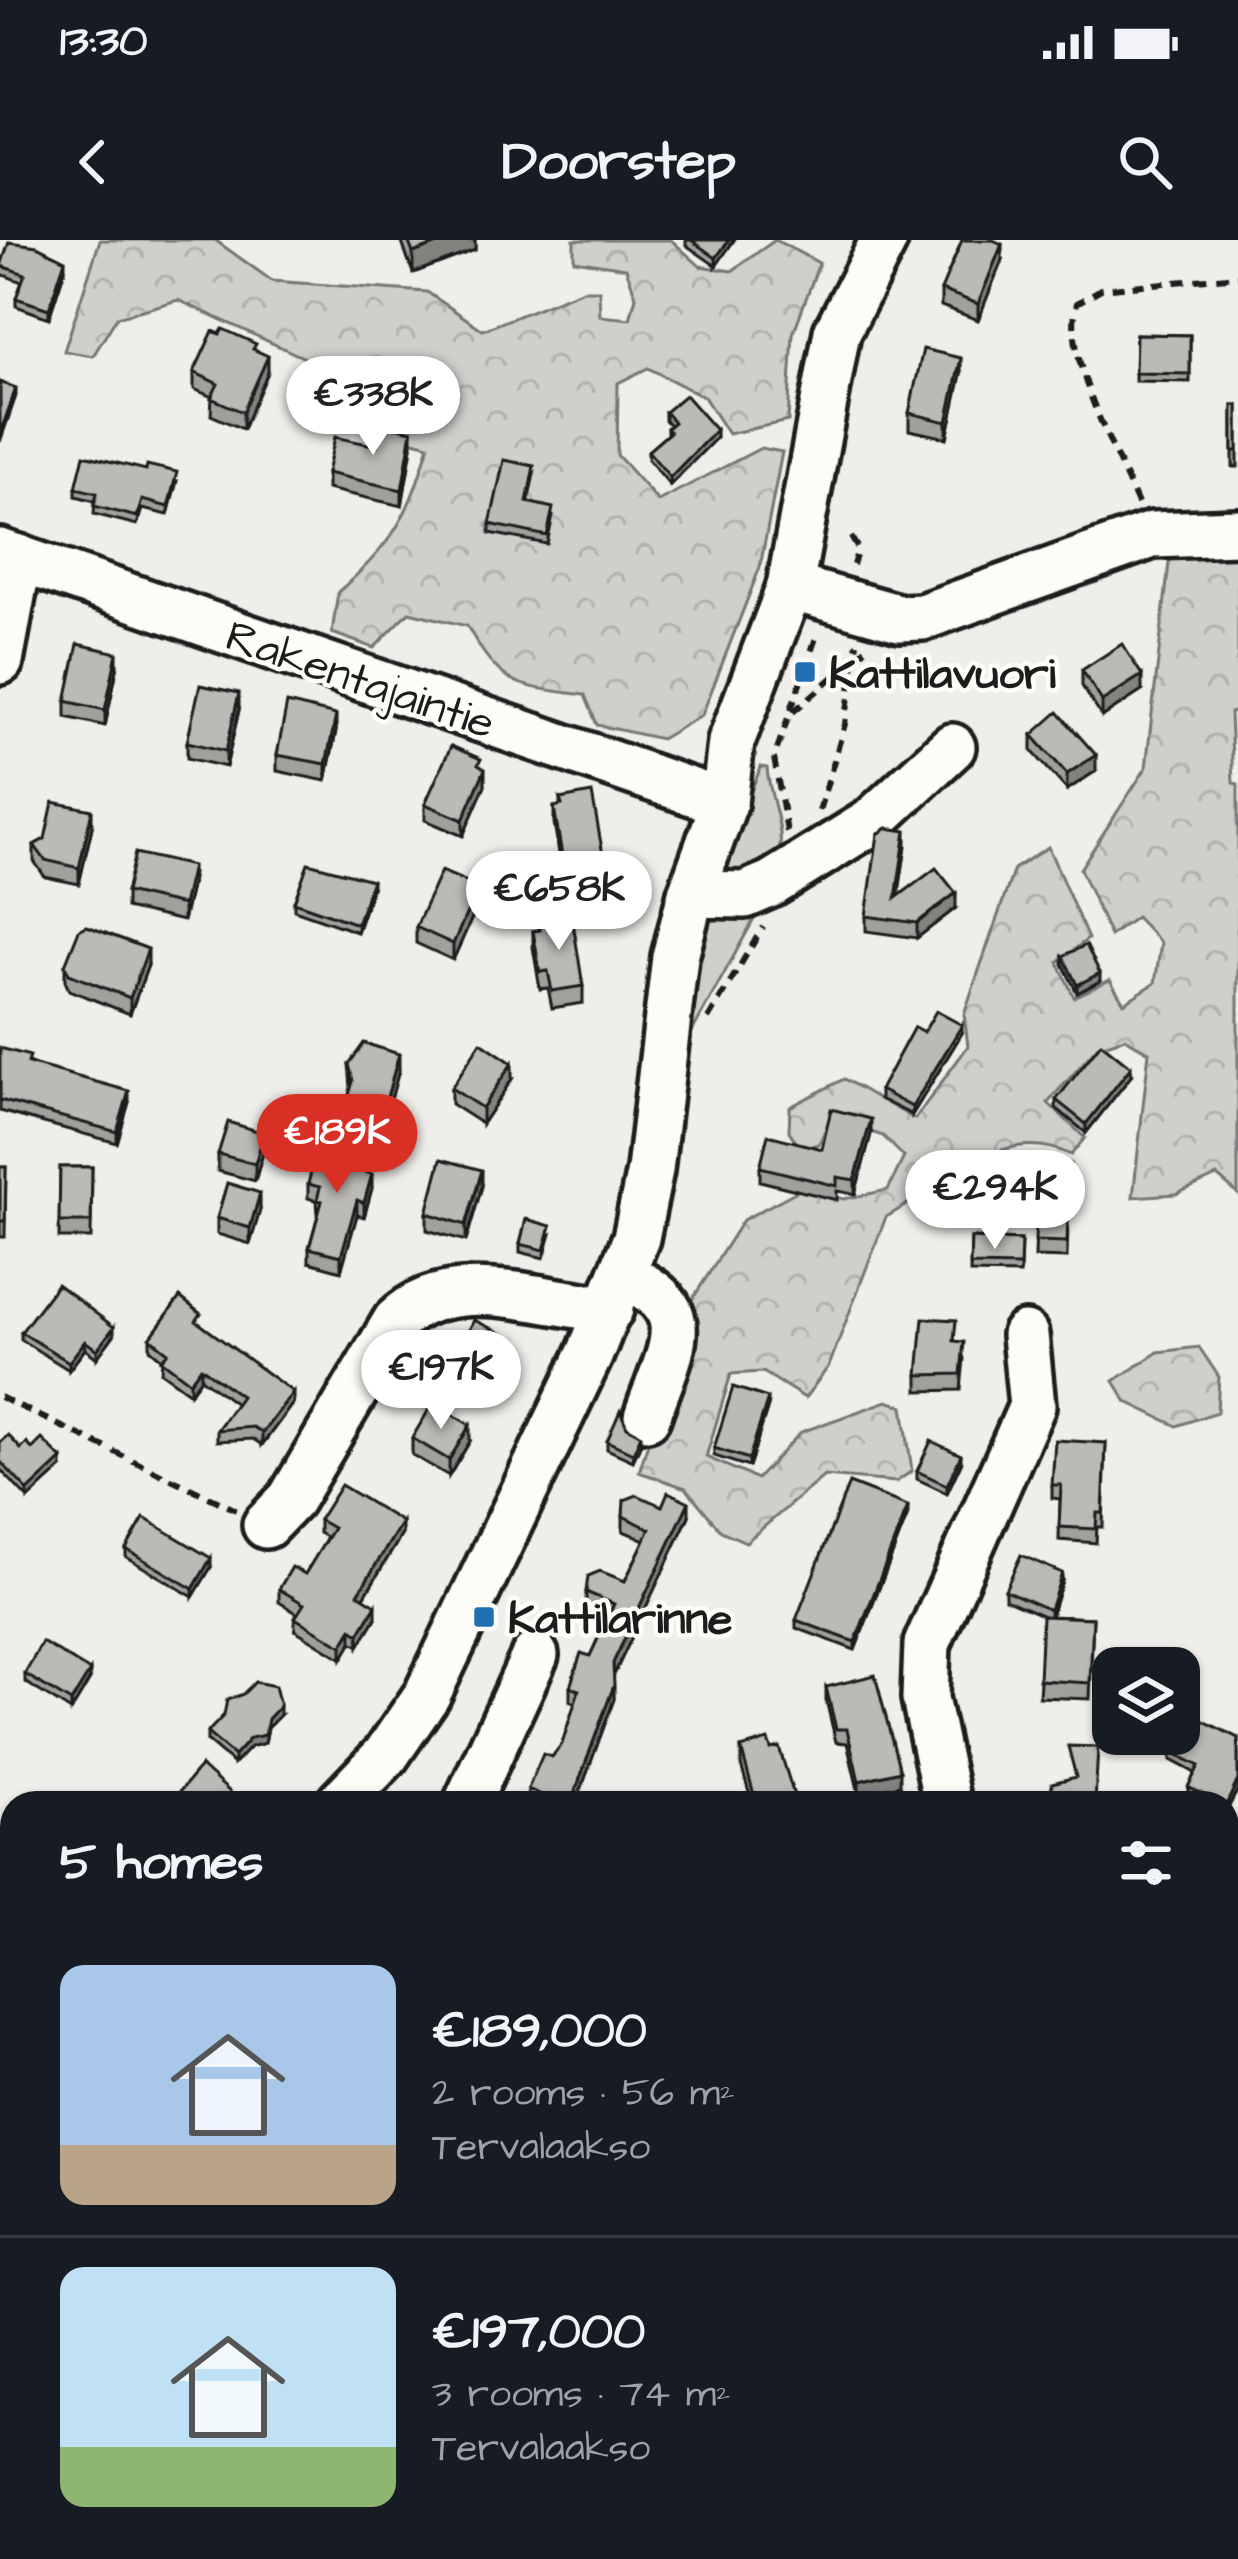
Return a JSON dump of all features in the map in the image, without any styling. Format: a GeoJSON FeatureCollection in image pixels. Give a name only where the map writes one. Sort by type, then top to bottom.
{"type":"FeatureCollection","features":[{"type":"Feature","properties":{"kind":"street"},"geometry":{"type":"LineString","coordinates":[[352,1791],[386,1755],[427,1695],[616,1293],[650,1170],[676,957],[691,894],[724,803],[759,752],[822,601],[830,534],[826,382],[836,332],[884,240]]}},
{"type":"Feature","properties":{"kind":"street"},"geometry":{"type":"LineString","coordinates":[[822,601],[900,618],[922,617],[1152,535],[1238,532]]}},
{"type":"Feature","properties":{"kind":"street"},"geometry":{"type":"LineString","coordinates":[[0,661],[9,555]]}},
{"type":"Feature","properties":{"kind":"street","name":"Rakentajaintie"},"geometry":{"type":"LineString","coordinates":[[9,555],[724,803]]}},
{"type":"Feature","properties":{"kind":"street"},"geometry":{"type":"LineString","coordinates":[[691,894],[756,892],[871,822],[952,747]]}},
{"type":"Feature","properties":{"kind":"street"},"geometry":{"type":"LineString","coordinates":[[266,1525],[291,1499],[396,1321],[414,1303],[460,1293],[536,1297],[656,1289],[668,1303],[675,1332],[646,1417]]}},
{"type":"Feature","properties":{"kind":"street"},"geometry":{"type":"LineString","coordinates":[[945,1791],[922,1672],[927,1644],[1032,1406],[1025,1336]]}},
{"type":"Feature","properties":{"kind":"street"},"geometry":{"type":"LineString","coordinates":[[473,1791],[535,1655]]}},
{"type":"Feature","properties":{"kind":"path"},"geometry":{"type":"LineString","coordinates":[[1152,535],[1080,361],[1071,324],[1078,303],[1101,289],[1238,276]]}},
{"type":"Feature","properties":{"kind":"path"},"geometry":{"type":"LineString","coordinates":[[793,868],[774,758],[818,633],[822,601],[857,549],[851,536]]}},
{"type":"Feature","properties":{"kind":"path"},"geometry":{"type":"LineString","coordinates":[[818,814],[858,656],[857,631],[822,601]]}},
{"type":"Feature","properties":{"kind":"path"},"geometry":{"type":"LineString","coordinates":[[790,714],[900,618]]}},
{"type":"Feature","properties":{"kind":"path"},"geometry":{"type":"LineString","coordinates":[[699,1036],[767,920]]}},
{"type":"Feature","properties":{"kind":"path"},"geometry":{"type":"LineString","coordinates":[[0,1397],[266,1525]]}},
{"type":"Feature","properties":{"kind":"green space"},"geometry":{"type":"Polygon","coordinates":[[[100,240],[215,240],[272,281],[427,292],[483,330],[583,290],[599,290],[600,316],[630,319],[636,297],[626,268],[574,260],[574,240],[671,240],[700,266],[732,271],[775,240],[819,263],[793,334],[788,421],[728,434],[704,397],[648,368],[618,383],[617,455],[658,501],[761,448],[782,452],[760,567],[702,715],[661,739],[597,725],[585,695],[514,681],[491,662],[467,626],[409,612],[374,648],[332,633],[338,592],[397,527],[429,445],[312,414],[311,361],[178,300],[117,317],[93,356],[64,351],[100,240]]]}},
{"type":"Feature","properties":{"kind":"green space"},"geometry":{"type":"Polygon","coordinates":[[[1171,545],[1238,545],[1238,711],[1230,713],[1233,783],[1238,784],[1238,1194],[1217,1176],[1176,1194],[1133,1197],[1149,1052],[1125,1038],[1097,1047],[1048,1103],[1085,1138],[1071,1155],[1021,1146],[997,1152],[886,1217],[829,1366],[805,1398],[763,1372],[731,1374],[706,1457],[757,1479],[801,1432],[887,1401],[903,1406],[912,1471],[896,1482],[824,1476],[746,1542],[721,1531],[686,1488],[639,1472],[692,1300],[743,1220],[801,1189],[844,1199],[888,1190],[904,1157],[883,1136],[830,1118],[819,1144],[801,1149],[789,1131],[790,1107],[844,1079],[915,1119],[968,1046],[964,1014],[1014,869],[1048,847],[1088,939],[1058,962],[1074,997],[1110,980],[1124,1003],[1155,983],[1161,943],[1136,917],[1110,936],[1080,869],[1146,768],[1171,545]]]}},
{"type":"Feature","properties":{"kind":"green space"},"geometry":{"type":"Polygon","coordinates":[[[761,767],[767,768],[779,827],[778,854],[761,879],[727,875],[724,855],[761,767]]]}},
{"type":"Feature","properties":{"kind":"green space"},"geometry":{"type":"Polygon","coordinates":[[[721,912],[758,912],[682,1050],[693,956],[699,938],[721,912]]]}},
{"type":"Feature","properties":{"kind":"green space"},"geometry":{"type":"Polygon","coordinates":[[[1199,1347],[1219,1377],[1217,1412],[1177,1426],[1127,1402],[1114,1381],[1158,1352],[1199,1347]]]}},
{"type":"Feature","properties":{"kind":"building"},"geometry":{"type":"Polygon","coordinates":[[[408,240],[448,240],[413,253],[408,240]]]}},
{"type":"Feature","properties":{"kind":"building"},"geometry":{"type":"Polygon","coordinates":[[[691,240],[729,240],[716,258],[691,240]]]}},
{"type":"Feature","properties":{"kind":"building"},"geometry":{"type":"Polygon","coordinates":[[[962,240],[1002,244],[978,304],[941,290],[962,240]]]}},
{"type":"Feature","properties":{"kind":"building"},"geometry":{"type":"Polygon","coordinates":[[[9,242],[37,246],[65,260],[49,309],[16,298],[25,274],[1,266],[9,242]]]}},
{"type":"Feature","properties":{"kind":"building"},"geometry":{"type":"Polygon","coordinates":[[[223,329],[256,344],[253,349],[268,356],[243,412],[211,398],[218,384],[194,372],[213,331],[220,334],[223,329]]]}},
{"type":"Feature","properties":{"kind":"building"},"geometry":{"type":"Polygon","coordinates":[[[1136,334],[1190,335],[1190,374],[1135,373],[1136,334]]]}},
{"type":"Feature","properties":{"kind":"building"},"geometry":{"type":"Polygon","coordinates":[[[923,349],[961,358],[947,422],[909,413],[923,349]]]}},
{"type":"Feature","properties":{"kind":"building"},"geometry":{"type":"Polygon","coordinates":[[[0,382],[16,388],[0,434],[0,382]]]}},
{"type":"Feature","properties":{"kind":"building"},"geometry":{"type":"Polygon","coordinates":[[[685,395],[716,430],[670,477],[648,451],[670,432],[667,428],[674,422],[665,412],[685,395]]]}},
{"type":"Feature","properties":{"kind":"building"},"geometry":{"type":"Polygon","coordinates":[[[1233,405],[1238,405],[1238,451],[1233,451],[1233,405]]]}},
{"type":"Feature","properties":{"kind":"building"},"geometry":{"type":"Polygon","coordinates":[[[382,424],[412,431],[402,490],[327,473],[335,437],[377,446],[382,424]]]}},
{"type":"Feature","properties":{"kind":"building"},"geometry":{"type":"Polygon","coordinates":[[[84,455],[146,470],[147,465],[177,472],[168,507],[142,500],[137,517],[94,506],[97,493],[76,488],[84,455]]]}},
{"type":"Feature","properties":{"kind":"building"},"geometry":{"type":"Polygon","coordinates":[[[504,460],[534,466],[527,502],[553,508],[547,536],[490,524],[504,460]]]}},
{"type":"Feature","properties":{"kind":"building"},"geometry":{"type":"Polygon","coordinates":[[[78,644],[117,653],[105,710],[66,701],[78,644]]]}},
{"type":"Feature","properties":{"kind":"building"},"geometry":{"type":"Polygon","coordinates":[[[1122,644],[1142,675],[1102,701],[1082,670],[1122,644]]]}},
{"type":"Feature","properties":{"kind":"building"},"geometry":{"type":"Polygon","coordinates":[[[200,685],[239,693],[226,751],[187,742],[200,685]]]}},
{"type":"Feature","properties":{"kind":"building"},"geometry":{"type":"Polygon","coordinates":[[[287,703],[336,715],[326,764],[277,755],[287,703]]]}},
{"type":"Feature","properties":{"kind":"building"},"geometry":{"type":"Polygon","coordinates":[[[1058,712],[1096,755],[1067,774],[1032,735],[1058,712]]]}},
{"type":"Feature","properties":{"kind":"building"},"geometry":{"type":"Polygon","coordinates":[[[451,746],[481,759],[478,765],[485,769],[463,820],[425,804],[451,746]]]}},
{"type":"Feature","properties":{"kind":"building"},"geometry":{"type":"Polygon","coordinates":[[[592,793],[603,855],[563,862],[554,807],[562,805],[560,799],[592,793]]]}},
{"type":"Feature","properties":{"kind":"building"},"geometry":{"type":"Polygon","coordinates":[[[53,802],[92,810],[79,868],[45,860],[34,845],[45,839],[53,802]]]}},
{"type":"Feature","properties":{"kind":"building"},"geometry":{"type":"Polygon","coordinates":[[[887,828],[906,831],[896,898],[936,868],[956,893],[917,923],[866,916],[878,834],[887,828]]]}},
{"type":"Feature","properties":{"kind":"building"},"geometry":{"type":"Polygon","coordinates":[[[135,853],[192,866],[183,905],[126,892],[135,853]]]}},
{"type":"Feature","properties":{"kind":"building"},"geometry":{"type":"Polygon","coordinates":[[[308,863],[372,880],[357,924],[294,902],[308,863]]]}},
{"type":"Feature","properties":{"kind":"building"},"geometry":{"type":"Polygon","coordinates":[[[441,871],[472,884],[469,891],[475,894],[453,944],[416,927],[441,871]]]}},
{"type":"Feature","properties":{"kind":"building"},"geometry":{"type":"Polygon","coordinates":[[[572,916],[583,986],[552,991],[548,971],[540,972],[533,931],[540,930],[539,922],[572,916]]]}},
{"type":"Feature","properties":{"kind":"building"},"geometry":{"type":"Polygon","coordinates":[[[87,926],[148,949],[130,998],[69,974],[65,965],[79,930],[87,926]]]}},
{"type":"Feature","properties":{"kind":"building"},"geometry":{"type":"Polygon","coordinates":[[[1086,945],[1100,973],[1077,985],[1063,956],[1086,945]]]}},
{"type":"Feature","properties":{"kind":"building"},"geometry":{"type":"Polygon","coordinates":[[[936,1011],[962,1025],[912,1107],[880,1090],[914,1027],[924,1032],[936,1011]]]}},
{"type":"Feature","properties":{"kind":"building"},"geometry":{"type":"Polygon","coordinates":[[[481,1042],[512,1063],[482,1108],[451,1088],[481,1042]]]}},
{"type":"Feature","properties":{"kind":"building"},"geometry":{"type":"Polygon","coordinates":[[[364,1043],[399,1054],[383,1112],[347,1102],[353,1081],[349,1064],[364,1043]]]}},
{"type":"Feature","properties":{"kind":"building"},"geometry":{"type":"Polygon","coordinates":[[[1101,1043],[1131,1067],[1086,1124],[1056,1100],[1101,1043]]]}},
{"type":"Feature","properties":{"kind":"building"},"geometry":{"type":"Polygon","coordinates":[[[0,1048],[30,1056],[28,1063],[129,1091],[117,1132],[0,1100],[0,1048]]]}},
{"type":"Feature","properties":{"kind":"building"},"geometry":{"type":"Polygon","coordinates":[[[831,1109],[871,1119],[855,1180],[837,1177],[837,1186],[760,1167],[768,1135],[822,1149],[831,1109]]]}},
{"type":"Feature","properties":{"kind":"building"},"geometry":{"type":"Polygon","coordinates":[[[228,1122],[264,1133],[255,1164],[218,1154],[228,1122]]]}},
{"type":"Feature","properties":{"kind":"building"},"geometry":{"type":"Polygon","coordinates":[[[318,1145],[368,1158],[364,1172],[372,1174],[364,1203],[357,1200],[341,1256],[309,1248],[322,1201],[317,1200],[320,1187],[308,1184],[318,1145]]]}},
{"type":"Feature","properties":{"kind":"building"},"geometry":{"type":"Polygon","coordinates":[[[1038,1156],[1070,1164],[1067,1242],[1035,1241],[1038,1156]]]}},
{"type":"Feature","properties":{"kind":"building"},"geometry":{"type":"Polygon","coordinates":[[[441,1159],[482,1170],[466,1225],[427,1213],[441,1159]]]}},
{"type":"Feature","properties":{"kind":"building"},"geometry":{"type":"Polygon","coordinates":[[[0,1167],[6,1167],[5,1221],[0,1221],[0,1167]]]}},
{"type":"Feature","properties":{"kind":"building"},"geometry":{"type":"Polygon","coordinates":[[[60,1167],[92,1167],[91,1222],[59,1222],[60,1167]]]}},
{"type":"Feature","properties":{"kind":"building"},"geometry":{"type":"Polygon","coordinates":[[[227,1183],[260,1193],[250,1228],[217,1218],[227,1183]]]}},
{"type":"Feature","properties":{"kind":"building"},"geometry":{"type":"Polygon","coordinates":[[[526,1219],[551,1226],[544,1250],[520,1244],[526,1219]]]}},
{"type":"Feature","properties":{"kind":"building"},"geometry":{"type":"Polygon","coordinates":[[[971,1238],[1021,1240],[1020,1266],[970,1265],[971,1238]]]}},
{"type":"Feature","properties":{"kind":"building"},"geometry":{"type":"Polygon","coordinates":[[[57,1284],[114,1327],[97,1350],[85,1341],[69,1362],[21,1332],[57,1284]]]}},
{"type":"Feature","properties":{"kind":"building"},"geometry":{"type":"Polygon","coordinates":[[[180,1297],[201,1314],[196,1321],[293,1392],[262,1433],[253,1427],[217,1430],[241,1396],[201,1367],[190,1382],[161,1360],[168,1352],[150,1338],[180,1297]]]}},
{"type":"Feature","properties":{"kind":"building"},"geometry":{"type":"Polygon","coordinates":[[[923,1318],[956,1320],[954,1341],[964,1342],[961,1374],[918,1375],[923,1318]]]}},
{"type":"Feature","properties":{"kind":"building"},"geometry":{"type":"Polygon","coordinates":[[[474,1320],[515,1340],[498,1374],[457,1354],[474,1320]]]}},
{"type":"Feature","properties":{"kind":"building"},"geometry":{"type":"Polygon","coordinates":[[[733,1387],[768,1398],[749,1459],[714,1448],[733,1387]]]}},
{"type":"Feature","properties":{"kind":"building"},"geometry":{"type":"Polygon","coordinates":[[[433,1403],[470,1425],[449,1460],[412,1438],[433,1403]]]}},
{"type":"Feature","properties":{"kind":"building"},"geometry":{"type":"Polygon","coordinates":[[[620,1411],[627,1427],[641,1435],[633,1453],[607,1441],[620,1411]]]}},
{"type":"Feature","properties":{"kind":"building"},"geometry":{"type":"Polygon","coordinates":[[[8,1435],[21,1449],[27,1443],[32,1449],[42,1439],[62,1459],[28,1491],[0,1461],[0,1442],[8,1435]]]}},
{"type":"Feature","properties":{"kind":"building"},"geometry":{"type":"Polygon","coordinates":[[[1055,1440],[1106,1443],[1103,1513],[1097,1513],[1096,1529],[1059,1527],[1061,1485],[1052,1485],[1055,1440]]]}},
{"type":"Feature","properties":{"kind":"building"},"geometry":{"type":"Polygon","coordinates":[[[931,1441],[961,1455],[947,1485],[917,1471],[931,1441]]]}},
{"type":"Feature","properties":{"kind":"building"},"geometry":{"type":"Polygon","coordinates":[[[849,1483],[908,1506],[855,1642],[796,1620],[849,1483]]]}},
{"type":"Feature","properties":{"kind":"building"},"geometry":{"type":"Polygon","coordinates":[[[341,1485],[402,1522],[358,1594],[376,1605],[359,1634],[352,1629],[342,1646],[295,1618],[304,1604],[279,1589],[292,1567],[305,1574],[333,1528],[319,1520],[341,1485]]]}},
{"type":"Feature","properties":{"kind":"building"},"geometry":{"type":"Polygon","coordinates":[[[668,1492],[689,1502],[613,1663],[614,1685],[575,1791],[528,1789],[543,1754],[552,1757],[562,1744],[579,1690],[570,1687],[581,1653],[590,1656],[614,1604],[586,1592],[588,1576],[600,1571],[625,1581],[650,1529],[623,1516],[624,1500],[637,1495],[662,1506],[668,1492]]]}},
{"type":"Feature","properties":{"kind":"building"},"geometry":{"type":"Polygon","coordinates":[[[144,1518],[211,1558],[193,1589],[126,1549],[144,1518]]]}},
{"type":"Feature","properties":{"kind":"building"},"geometry":{"type":"Polygon","coordinates":[[[1021,1555],[1062,1573],[1050,1610],[1005,1590],[1021,1555]]]}},
{"type":"Feature","properties":{"kind":"building"},"geometry":{"type":"Polygon","coordinates":[[[1042,1616],[1093,1618],[1090,1683],[1039,1680],[1042,1616]]]}},
{"type":"Feature","properties":{"kind":"building"},"geometry":{"type":"Polygon","coordinates":[[[42,1642],[90,1671],[71,1702],[25,1674],[42,1642]]]}},
{"type":"Feature","properties":{"kind":"building"},"geometry":{"type":"Polygon","coordinates":[[[875,1675],[900,1771],[859,1781],[847,1729],[836,1729],[826,1687],[875,1675]]]}},
{"type":"Feature","properties":{"kind":"building"},"geometry":{"type":"Polygon","coordinates":[[[255,1682],[275,1686],[280,1706],[268,1719],[265,1735],[250,1738],[234,1756],[207,1733],[224,1715],[227,1700],[243,1694],[255,1682]]]}},
{"type":"Feature","properties":{"kind":"building"},"geometry":{"type":"Polygon","coordinates":[[[1200,1719],[1238,1738],[1238,1780],[1233,1791],[1188,1787],[1199,1766],[1177,1755],[1200,1755],[1200,1719]]]}},
{"type":"Feature","properties":{"kind":"building"},"geometry":{"type":"Polygon","coordinates":[[[768,1740],[771,1749],[779,1747],[793,1791],[753,1791],[741,1748],[768,1740]]]}},
{"type":"Feature","properties":{"kind":"building"},"geometry":{"type":"Polygon","coordinates":[[[1068,1746],[1092,1747],[1092,1755],[1098,1755],[1096,1791],[1052,1791],[1052,1783],[1076,1777],[1068,1746]]]}},
{"type":"Feature","properties":{"kind":"building"},"geometry":{"type":"Polygon","coordinates":[[[201,1766],[229,1791],[180,1791],[201,1766]]]}},
{"type":"Feature","properties":{"kind":"place","name":"Kattilavuori"},"geometry":{"type":"Point","coordinates":[805,672]}},
{"type":"Feature","properties":{"kind":"place","name":"Kattilarinne"},"geometry":{"type":"Point","coordinates":[484,1617]}}]}
